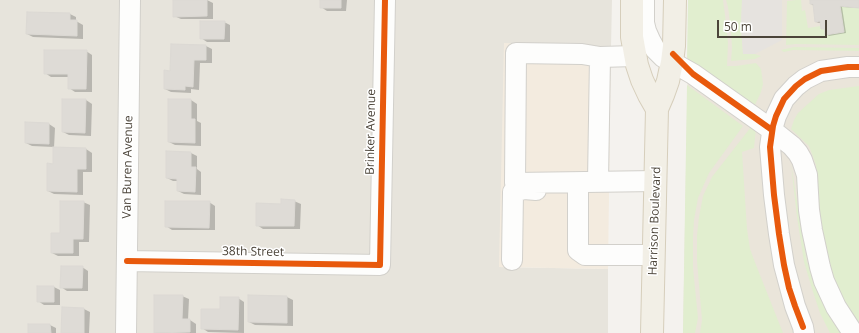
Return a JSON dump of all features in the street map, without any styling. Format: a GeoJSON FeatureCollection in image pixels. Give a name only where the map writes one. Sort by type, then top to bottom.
{"type":"FeatureCollection","features":[{"type":"Feature","properties":{"kind":"main road"},"geometry":{"type":"LineString","coordinates":[[632,0],[632,37],[637,65],[649,95],[658,109]]}},
{"type":"Feature","properties":{"kind":"main road","name":"Harrison Boulevard"},"geometry":{"type":"LineString","coordinates":[[652,333],[658,109],[668,81],[672,58],[675,0]]}},
{"type":"Feature","properties":{"kind":"street","name":"Van Buren Avenue"},"geometry":{"type":"LineString","coordinates":[[126,333],[130,0]]}},
{"type":"Feature","properties":{"kind":"street","name":"Brinker Avenue"},"geometry":{"type":"LineString","coordinates":[[380,264],[385,0]]}},
{"type":"Feature","properties":{"kind":"street"},"geometry":{"type":"LineString","coordinates":[[644,0],[644,23],[650,40],[663,57],[672,58]]}},
{"type":"Feature","properties":{"kind":"street"},"geometry":{"type":"LineString","coordinates":[[654,0],[654,23],[658,38],[672,58],[772,130],[798,152],[807,175],[812,230],[824,281],[844,320],[853,333]]}},
{"type":"Feature","properties":{"kind":"street"},"geometry":{"type":"LineString","coordinates":[[635,56],[600,57],[582,54],[516,53],[515,183],[598,181],[656,187]]}},
{"type":"Feature","properties":{"kind":"street"},"geometry":{"type":"LineString","coordinates":[[598,181],[600,57]]}},
{"type":"Feature","properties":{"kind":"street"},"geometry":{"type":"LineString","coordinates":[[805,331],[795,306],[784,265],[774,195],[770,147],[772,130],[776,116],[784,99],[805,78],[821,71],[859,67]]}},
{"type":"Feature","properties":{"kind":"street"},"geometry":{"type":"LineString","coordinates":[[512,260],[514,192],[524,189],[578,191],[656,187]]}},
{"type":"Feature","properties":{"kind":"street"},"geometry":{"type":"LineString","coordinates":[[578,191],[578,250],[585,255],[654,255]]}},
{"type":"Feature","properties":{"kind":"street","name":"38th Street"},"geometry":{"type":"LineString","coordinates":[[127,261],[380,264]]}},
{"type":"Feature","properties":{"kind":"shaded area"},"geometry":{"type":"Polygon","coordinates":[[[0,0],[612,0],[611,47],[499,267],[608,269],[608,333],[0,333],[0,0]]]}},
{"type":"Feature","properties":{"kind":"shaded area"},"geometry":{"type":"Polygon","coordinates":[[[689,0],[859,0],[859,333],[683,333],[689,0]]]}},
{"type":"Feature","properties":{"kind":"shaded area"},"geometry":{"type":"Polygon","coordinates":[[[742,0],[782,0],[782,40],[755,54],[743,54],[741,26],[742,0]]]}},
{"type":"Feature","properties":{"kind":"shaded area"},"geometry":{"type":"Polygon","coordinates":[[[504,43],[611,47],[608,269],[499,267],[504,43]]]}},
{"type":"Feature","properties":{"kind":"green space"},"geometry":{"type":"Polygon","coordinates":[[[688,0],[723,0],[728,43],[727,66],[756,63],[761,69],[763,84],[754,107],[687,58],[688,0]]]}},
{"type":"Feature","properties":{"kind":"green space"},"geometry":{"type":"Polygon","coordinates":[[[726,0],[742,0],[741,26],[743,54],[755,54],[761,56],[755,59],[731,61],[731,30],[726,0]]]}},
{"type":"Feature","properties":{"kind":"green space"},"geometry":{"type":"Polygon","coordinates":[[[801,0],[802,11],[805,10],[808,28],[821,26],[821,29],[825,29],[825,35],[844,32],[840,6],[859,8],[859,45],[786,45],[787,1],[801,0]]]}},
{"type":"Feature","properties":{"kind":"green space"},"geometry":{"type":"Polygon","coordinates":[[[794,47],[859,48],[859,51],[793,50],[784,52],[781,50],[794,47]]]}},
{"type":"Feature","properties":{"kind":"green space"},"geometry":{"type":"Polygon","coordinates":[[[687,85],[743,126],[709,173],[698,198],[693,237],[693,268],[698,318],[695,333],[683,333],[687,85]]]}},
{"type":"Feature","properties":{"kind":"green space"},"geometry":{"type":"Polygon","coordinates":[[[859,86],[859,332],[839,302],[822,235],[817,197],[816,165],[809,146],[791,129],[798,113],[819,94],[829,90],[859,86]]]}},
{"type":"Feature","properties":{"kind":"green space"},"geometry":{"type":"Polygon","coordinates":[[[751,127],[756,128],[754,148],[742,152],[747,229],[750,249],[783,333],[700,333],[702,320],[697,261],[697,236],[703,196],[712,177],[751,127]]]}},
{"type":"Feature","properties":{"kind":"green space"},"geometry":{"type":"Polygon","coordinates":[[[791,164],[807,262],[843,333],[830,333],[820,313],[813,292],[804,262],[791,164]]]}},
{"type":"Feature","properties":{"kind":"building"},"geometry":{"type":"Polygon","coordinates":[[[173,0],[207,0],[207,16],[173,17],[173,0]]]}},
{"type":"Feature","properties":{"kind":"building"},"geometry":{"type":"Polygon","coordinates":[[[320,0],[341,0],[341,8],[320,8],[320,0]]]}},
{"type":"Feature","properties":{"kind":"building"},"geometry":{"type":"Polygon","coordinates":[[[810,0],[859,0],[859,8],[840,6],[844,32],[825,35],[825,29],[821,29],[820,21],[815,22],[813,4],[810,4],[810,0]]]}},
{"type":"Feature","properties":{"kind":"building"},"geometry":{"type":"Polygon","coordinates":[[[27,12],[70,13],[70,20],[77,20],[77,36],[26,34],[27,12]]]}},
{"type":"Feature","properties":{"kind":"building"},"geometry":{"type":"Polygon","coordinates":[[[200,21],[225,21],[224,39],[200,39],[200,21]]]}},
{"type":"Feature","properties":{"kind":"building"},"geometry":{"type":"Polygon","coordinates":[[[171,44],[206,45],[206,60],[194,60],[193,87],[185,86],[185,90],[164,89],[164,70],[170,71],[171,44]]]}},
{"type":"Feature","properties":{"kind":"building"},"geometry":{"type":"Polygon","coordinates":[[[44,50],[87,50],[86,89],[68,89],[68,74],[44,74],[44,50]]]}},
{"type":"Feature","properties":{"kind":"building"},"geometry":{"type":"Polygon","coordinates":[[[62,99],[86,99],[85,133],[62,132],[62,99]]]}},
{"type":"Feature","properties":{"kind":"building"},"geometry":{"type":"Polygon","coordinates":[[[168,99],[191,99],[191,119],[195,119],[195,143],[168,142],[168,99]]]}},
{"type":"Feature","properties":{"kind":"building"},"geometry":{"type":"Polygon","coordinates":[[[25,122],[49,123],[49,144],[25,143],[25,122]]]}},
{"type":"Feature","properties":{"kind":"building"},"geometry":{"type":"Polygon","coordinates":[[[53,147],[86,148],[86,169],[77,169],[77,192],[47,191],[47,163],[53,164],[53,147]]]}},
{"type":"Feature","properties":{"kind":"building"},"geometry":{"type":"Polygon","coordinates":[[[166,151],[191,152],[191,167],[196,167],[195,192],[177,191],[177,179],[166,178],[166,151]]]}},
{"type":"Feature","properties":{"kind":"building"},"geometry":{"type":"Polygon","coordinates":[[[281,199],[295,200],[294,226],[256,226],[256,203],[281,204],[281,199]]]}},
{"type":"Feature","properties":{"kind":"building"},"geometry":{"type":"Polygon","coordinates":[[[60,201],[84,201],[83,239],[73,239],[73,253],[51,253],[51,233],[60,233],[60,201]]]}},
{"type":"Feature","properties":{"kind":"building"},"geometry":{"type":"Polygon","coordinates":[[[165,201],[210,201],[209,228],[165,227],[165,201]]]}},
{"type":"Feature","properties":{"kind":"building"},"geometry":{"type":"Polygon","coordinates":[[[61,266],[83,266],[82,288],[60,288],[61,266]]]}},
{"type":"Feature","properties":{"kind":"building"},"geometry":{"type":"Polygon","coordinates":[[[37,286],[54,286],[54,302],[37,302],[37,286]]]}},
{"type":"Feature","properties":{"kind":"building"},"geometry":{"type":"Polygon","coordinates":[[[154,295],[183,295],[182,319],[190,319],[190,332],[154,333],[154,295]]]}},
{"type":"Feature","properties":{"kind":"building"},"geometry":{"type":"Polygon","coordinates":[[[248,295],[287,296],[287,323],[248,322],[248,295]]]}},
{"type":"Feature","properties":{"kind":"building"},"geometry":{"type":"Polygon","coordinates":[[[220,297],[239,297],[238,330],[201,329],[201,309],[220,309],[220,297]]]}},
{"type":"Feature","properties":{"kind":"building"},"geometry":{"type":"Polygon","coordinates":[[[62,307],[84,308],[84,333],[61,333],[62,307]]]}},
{"type":"Feature","properties":{"kind":"building"},"geometry":{"type":"Polygon","coordinates":[[[28,324],[50,324],[51,333],[28,333],[28,324]]]}},
{"type":"Feature","properties":{"kind":"cycle path"},"geometry":{"type":"LineString","coordinates":[[127,261],[380,265],[385,0]]}},
{"type":"Feature","properties":{"kind":"cycle path"},"geometry":{"type":"LineString","coordinates":[[673,54],[693,74],[772,130]]}},
{"type":"Feature","properties":{"kind":"cycle path"},"geometry":{"type":"LineString","coordinates":[[803,327],[789,288],[779,234],[770,147],[773,126],[784,99],[805,79],[821,71],[859,67]]}}]}
